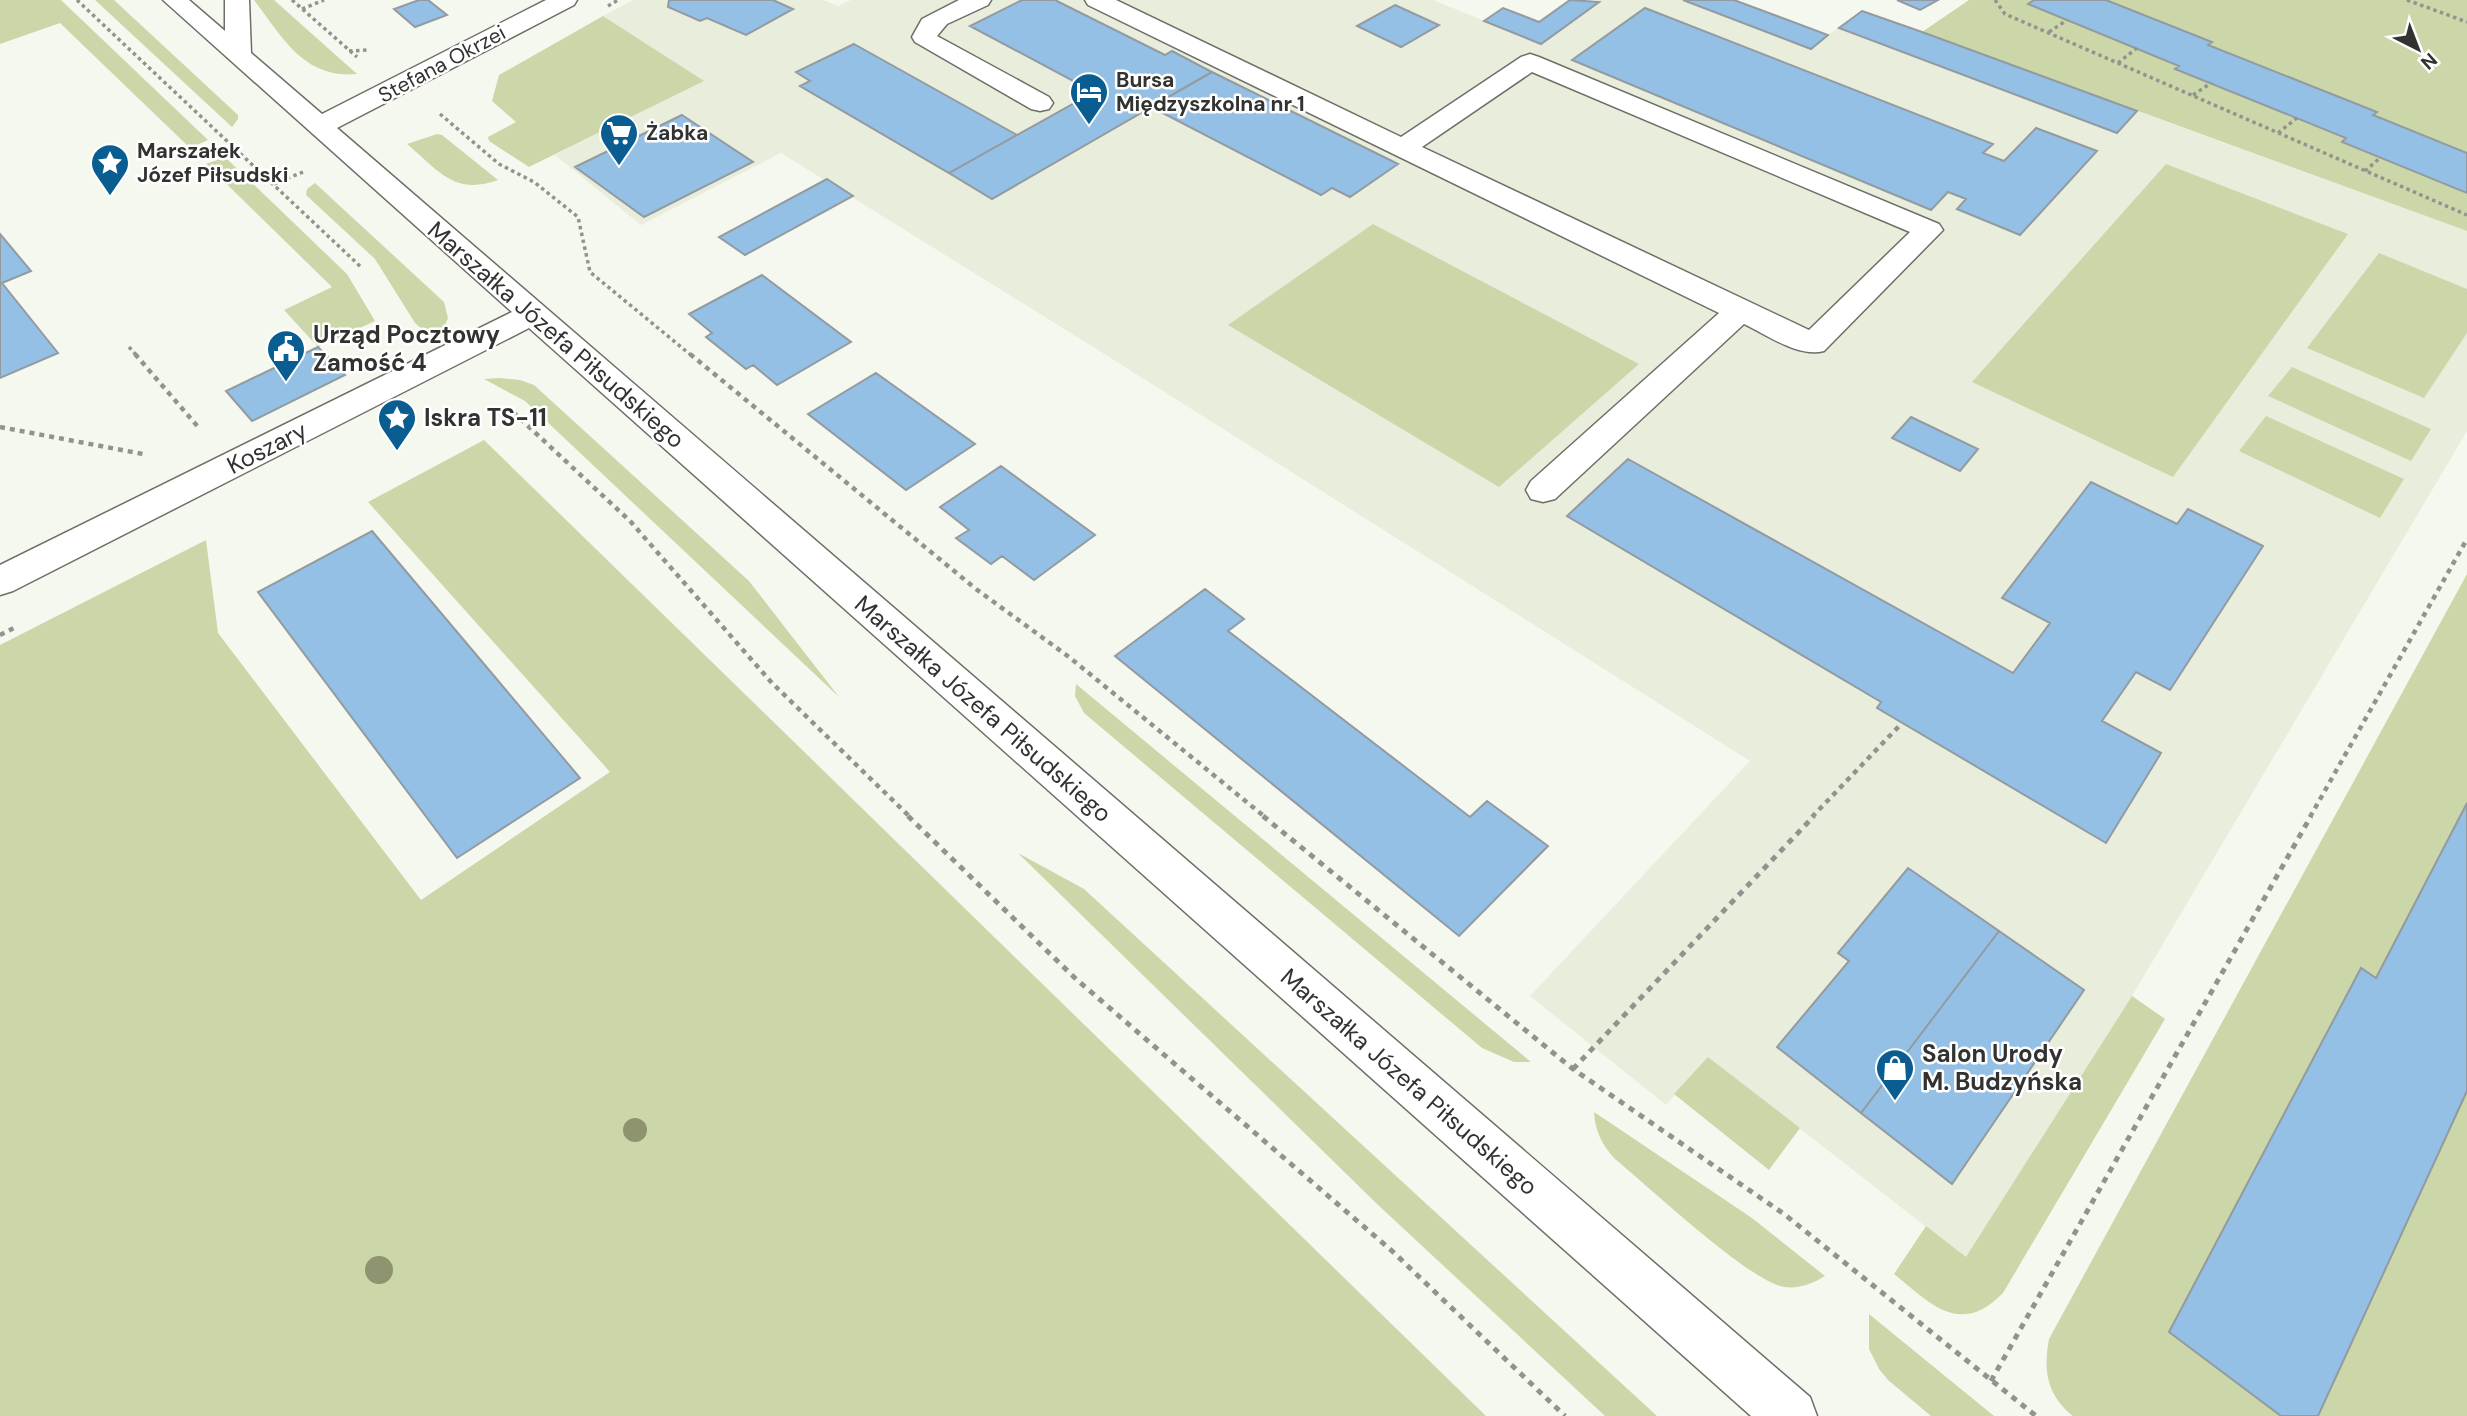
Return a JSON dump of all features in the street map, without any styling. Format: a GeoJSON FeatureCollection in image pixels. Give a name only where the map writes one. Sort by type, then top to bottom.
{"type":"FeatureCollection","features":[{"type":"Feature","properties":{"kind":"street","name":"Marszałka Józefa Piłsudskiego"},"geometry":{"type":"LineString","coordinates":[[175,0],[1791,1416]]}},
{"type":"Feature","properties":{"kind":"street"},"geometry":{"type":"LineString","coordinates":[[237,0],[238,55]]}},
{"type":"Feature","properties":{"kind":"street","name":"Stefana Okrzei"},"geometry":{"type":"LineString","coordinates":[[320,127],[565,0]]}},
{"type":"Feature","properties":{"kind":"street"},"geometry":{"type":"LineString","coordinates":[[979,0],[931,24],[925,30],[924,37],[1040,103]]}},
{"type":"Feature","properties":{"kind":"street"},"geometry":{"type":"LineString","coordinates":[[1097,0],[1401,149],[1813,344],[1929,230],[1530,62],[1401,149]]}},
{"type":"Feature","properties":{"kind":"street"},"geometry":{"type":"LineString","coordinates":[[1543,490],[1740,311]]}},
{"type":"Feature","properties":{"kind":"street","name":"Koszary"},"geometry":{"type":"LineString","coordinates":[[0,581],[533,314]]}},
{"type":"Feature","properties":{"kind":"path"},"geometry":{"type":"LineString","coordinates":[[77,0],[362,268]]}},
{"type":"Feature","properties":{"kind":"path"},"geometry":{"type":"LineString","coordinates":[[292,0],[345,49],[361,59]]}},
{"type":"Feature","properties":{"kind":"path"},"geometry":{"type":"LineString","coordinates":[[302,9],[324,0]]}},
{"type":"Feature","properties":{"kind":"path"},"geometry":{"type":"LineString","coordinates":[[1995,0],[2005,14],[2365,171],[2466,212]]}},
{"type":"Feature","properties":{"kind":"path"},"geometry":{"type":"LineString","coordinates":[[2407,0],[2467,22]]}},
{"type":"Feature","properties":{"kind":"path"},"geometry":{"type":"LineString","coordinates":[[2048,33],[2067,20]]}},
{"type":"Feature","properties":{"kind":"path"},"geometry":{"type":"LineString","coordinates":[[2118,63],[2137,48]]}},
{"type":"Feature","properties":{"kind":"path"},"geometry":{"type":"LineString","coordinates":[[2193,96],[2211,83]]}},
{"type":"Feature","properties":{"kind":"path"},"geometry":{"type":"LineString","coordinates":[[439,106],[440,115],[499,164],[534,182],[578,217],[590,272],[976,589],[1069,657],[1573,1069],[1784,1214],[2036,1416]]}},
{"type":"Feature","properties":{"kind":"path"},"geometry":{"type":"LineString","coordinates":[[2278,133],[2297,118]]}},
{"type":"Feature","properties":{"kind":"path"},"geometry":{"type":"LineString","coordinates":[[2365,171],[2381,157]]}},
{"type":"Feature","properties":{"kind":"path"},"geometry":{"type":"LineString","coordinates":[[274,184],[303,172]]}},
{"type":"Feature","properties":{"kind":"path"},"geometry":{"type":"LineString","coordinates":[[129,347],[200,430]]}},
{"type":"Feature","properties":{"kind":"path"},"geometry":{"type":"LineString","coordinates":[[513,412],[630,521],[772,683],[1076,979],[1391,1251],[1565,1416]]}},
{"type":"Feature","properties":{"kind":"path"},"geometry":{"type":"LineString","coordinates":[[0,427],[148,455]]}},
{"type":"Feature","properties":{"kind":"path"},"geometry":{"type":"LineString","coordinates":[[1991,1381],[2467,539]]}},
{"type":"Feature","properties":{"kind":"path"},"geometry":{"type":"LineString","coordinates":[[1573,1069],[1902,723]]}},
{"type":"Feature","properties":{"kind":"shaded area"},"geometry":{"type":"Polygon","coordinates":[[[633,0],[823,0],[838,6],[851,0],[1433,0],[1541,44],[1599,2],[1595,0],[1734,0],[1828,35],[1862,11],[2467,231],[2467,431],[2132,996],[1966,1258],[1708,1057],[1666,1105],[1530,996],[1750,761],[781,153],[641,225],[555,155],[703,81],[603,16],[633,0]]]}},
{"type":"Feature","properties":{"kind":"green space"},"geometry":{"type":"Polygon","coordinates":[[[0,0],[61,0],[208,140],[190,148],[60,23],[0,44],[0,0]]]}},
{"type":"Feature","properties":{"kind":"green space"},"geometry":{"type":"Polygon","coordinates":[[[95,0],[114,0],[238,115],[232,127],[95,0]]]}},
{"type":"Feature","properties":{"kind":"green space"},"geometry":{"type":"Polygon","coordinates":[[[254,0],[274,0],[357,74],[339,74],[309,63],[285,41],[254,0]]]}},
{"type":"Feature","properties":{"kind":"green space"},"geometry":{"type":"Polygon","coordinates":[[[1969,0],[2467,0],[2467,231],[1922,32],[1969,0]]]}},
{"type":"Feature","properties":{"kind":"green space"},"geometry":{"type":"Polygon","coordinates":[[[603,16],[704,81],[529,167],[489,141],[488,137],[516,122],[492,101],[499,75],[603,16]]]}},
{"type":"Feature","properties":{"kind":"green space"},"geometry":{"type":"Polygon","coordinates":[[[437,134],[442,135],[498,180],[470,185],[458,182],[438,171],[407,144],[437,134]]]}},
{"type":"Feature","properties":{"kind":"green space"},"geometry":{"type":"Polygon","coordinates":[[[225,157],[347,274],[375,321],[318,347],[284,310],[332,287],[206,164],[225,157]]]}},
{"type":"Feature","properties":{"kind":"green space"},"geometry":{"type":"Polygon","coordinates":[[[2166,164],[2348,234],[2173,477],[1972,382],[2166,164]]]}},
{"type":"Feature","properties":{"kind":"green space"},"geometry":{"type":"Polygon","coordinates":[[[315,183],[444,302],[448,318],[441,334],[434,340],[415,323],[375,259],[306,195],[307,189],[315,183]]]}},
{"type":"Feature","properties":{"kind":"green space"},"geometry":{"type":"Polygon","coordinates":[[[1373,224],[1639,364],[1499,487],[1228,325],[1373,224]]]}},
{"type":"Feature","properties":{"kind":"green space"},"geometry":{"type":"Polygon","coordinates":[[[2379,253],[2467,289],[2467,333],[2424,398],[2307,348],[2379,253]]]}},
{"type":"Feature","properties":{"kind":"green space"},"geometry":{"type":"Polygon","coordinates":[[[2292,367],[2431,429],[2411,461],[2268,396],[2292,367]]]}},
{"type":"Feature","properties":{"kind":"green space"},"geometry":{"type":"Polygon","coordinates":[[[484,379],[520,380],[534,385],[749,581],[839,697],[525,401],[484,379]]]}},
{"type":"Feature","properties":{"kind":"green space"},"geometry":{"type":"Polygon","coordinates":[[[2266,416],[2404,479],[2380,518],[2239,451],[2266,416]]]}},
{"type":"Feature","properties":{"kind":"green space"},"geometry":{"type":"Polygon","coordinates":[[[484,440],[1486,1416],[0,1416],[0,645],[206,540],[218,633],[421,900],[610,772],[368,502],[484,440]]]}},
{"type":"Feature","properties":{"kind":"green space"},"geometry":{"type":"Polygon","coordinates":[[[2467,574],[2467,1416],[2073,1416],[2057,1400],[2049,1382],[2049,1339],[2467,574]]]}},
{"type":"Feature","properties":{"kind":"green space"},"geometry":{"type":"Polygon","coordinates":[[[1076,684],[1531,1062],[1514,1062],[1482,1048],[1084,713],[1075,696],[1076,684]]]}},
{"type":"Feature","properties":{"kind":"green space"},"geometry":{"type":"Polygon","coordinates":[[[1018,853],[1084,889],[1657,1416],[1605,1416],[1376,1203],[1018,853]]]}},
{"type":"Feature","properties":{"kind":"green space"},"geometry":{"type":"Polygon","coordinates":[[[2132,996],[2165,1019],[2003,1293],[1973,1313],[1959,1314],[1933,1305],[1894,1274],[1926,1226],[1966,1257],[2132,996]]]}},
{"type":"Feature","properties":{"kind":"green space"},"geometry":{"type":"Polygon","coordinates":[[[1708,1057],[1800,1128],[1769,1170],[1674,1094],[1708,1057]]]}},
{"type":"Feature","properties":{"kind":"green space"},"geometry":{"type":"Polygon","coordinates":[[[1594,1112],[1752,1218],[1825,1276],[1805,1285],[1784,1287],[1747,1268],[1615,1159],[1600,1137],[1594,1112]]]}},
{"type":"Feature","properties":{"kind":"green space"},"geometry":{"type":"Polygon","coordinates":[[[1869,1314],[1994,1416],[1931,1416],[1888,1380],[1879,1369],[1869,1349],[1869,1314]]]}},
{"type":"Feature","properties":{"kind":"building"},"geometry":{"type":"Polygon","coordinates":[[[419,0],[428,0],[447,15],[415,27],[394,9],[419,0]]]}},
{"type":"Feature","properties":{"kind":"building"},"geometry":{"type":"Polygon","coordinates":[[[669,0],[773,0],[793,9],[746,35],[707,18],[700,21],[668,7],[669,0]]]}},
{"type":"Feature","properties":{"kind":"building"},"geometry":{"type":"Polygon","coordinates":[[[1022,0],[1055,0],[1165,55],[1172,51],[1212,72],[992,199],[949,173],[1094,92],[970,26],[1022,0]]]}},
{"type":"Feature","properties":{"kind":"building"},"geometry":{"type":"Polygon","coordinates":[[[1570,0],[1599,2],[1541,44],[1484,21],[1503,8],[1539,22],[1570,0]]]}},
{"type":"Feature","properties":{"kind":"building"},"geometry":{"type":"Polygon","coordinates":[[[1683,0],[1734,0],[1828,35],[1811,49],[1683,0]]]}},
{"type":"Feature","properties":{"kind":"building"},"geometry":{"type":"Polygon","coordinates":[[[1897,0],[1938,0],[1920,10],[1897,0]]]}},
{"type":"Feature","properties":{"kind":"building"},"geometry":{"type":"Polygon","coordinates":[[[2034,0],[2106,0],[2212,42],[2208,45],[2377,112],[2373,115],[2467,153],[2467,193],[2342,142],[2346,138],[2175,69],[2179,66],[2028,4],[2034,0]]]}},
{"type":"Feature","properties":{"kind":"building"},"geometry":{"type":"Polygon","coordinates":[[[1395,5],[1439,25],[1401,47],[1357,26],[1395,5]]]}},
{"type":"Feature","properties":{"kind":"building"},"geometry":{"type":"Polygon","coordinates":[[[1645,8],[1993,144],[1983,153],[2004,161],[2036,128],[2097,151],[2020,235],[1957,209],[1966,199],[1948,192],[1931,210],[1572,60],[1645,8]]]}},
{"type":"Feature","properties":{"kind":"building"},"geometry":{"type":"Polygon","coordinates":[[[1862,11],[2137,111],[2117,133],[1839,28],[1862,11]]]}},
{"type":"Feature","properties":{"kind":"building"},"geometry":{"type":"Polygon","coordinates":[[[854,44],[1017,135],[949,173],[800,86],[810,81],[796,72],[854,44]]]}},
{"type":"Feature","properties":{"kind":"building"},"geometry":{"type":"Polygon","coordinates":[[[1212,72],[1398,164],[1350,197],[1332,188],[1321,195],[1151,107],[1212,72]]]}},
{"type":"Feature","properties":{"kind":"building"},"geometry":{"type":"Polygon","coordinates":[[[682,115],[753,162],[644,217],[575,167],[682,115]]]}},
{"type":"Feature","properties":{"kind":"building"},"geometry":{"type":"Polygon","coordinates":[[[827,179],[853,196],[745,255],[719,237],[827,179]]]}},
{"type":"Feature","properties":{"kind":"building"},"geometry":{"type":"Polygon","coordinates":[[[0,234],[31,271],[2,283],[58,353],[0,378],[0,234]]]}},
{"type":"Feature","properties":{"kind":"building"},"geometry":{"type":"Polygon","coordinates":[[[762,275],[851,342],[777,385],[753,365],[746,369],[706,337],[712,333],[689,314],[762,275]]]}},
{"type":"Feature","properties":{"kind":"building","name":"Urząd Pocztowy Zamość 4"},"geometry":{"type":"Polygon","coordinates":[[[318,347],[345,375],[252,421],[226,391],[318,347]]]}},
{"type":"Feature","properties":{"kind":"building"},"geometry":{"type":"Polygon","coordinates":[[[876,373],[975,444],[906,490],[808,414],[876,373]]]}},
{"type":"Feature","properties":{"kind":"building"},"geometry":{"type":"Polygon","coordinates":[[[1911,417],[1978,449],[1960,471],[1892,438],[1911,417]]]}},
{"type":"Feature","properties":{"kind":"building"},"geometry":{"type":"Polygon","coordinates":[[[1628,459],[2013,673],[2050,623],[2002,598],[2091,482],[2177,524],[2188,509],[2263,546],[2170,690],[2136,672],[2102,721],[2161,753],[2106,843],[1877,708],[1881,702],[1567,516],[1628,459]]]}},
{"type":"Feature","properties":{"kind":"building"},"geometry":{"type":"Polygon","coordinates":[[[1001,466],[1095,535],[1034,580],[1002,556],[991,564],[956,538],[969,530],[940,507],[1001,466]]]}},
{"type":"Feature","properties":{"kind":"building"},"geometry":{"type":"Polygon","coordinates":[[[372,531],[580,778],[457,858],[258,592],[372,531]]]}},
{"type":"Feature","properties":{"kind":"building"},"geometry":{"type":"Polygon","coordinates":[[[1205,589],[1244,619],[1228,631],[1470,817],[1487,801],[1548,846],[1459,936],[1115,656],[1205,589]]]}},
{"type":"Feature","properties":{"kind":"building"},"geometry":{"type":"Polygon","coordinates":[[[2467,803],[2467,1091],[2318,1416],[2281,1416],[2169,1332],[2361,968],[2376,978],[2467,803]]]}},
{"type":"Feature","properties":{"kind":"building"},"geometry":{"type":"Polygon","coordinates":[[[1908,868],[1999,931],[1861,1113],[1777,1047],[1849,961],[1838,953],[1908,868]]]}},
{"type":"Feature","properties":{"kind":"building"},"geometry":{"type":"Polygon","coordinates":[[[1999,931],[2084,990],[1952,1184],[1861,1113],[1999,931]]]}},
{"type":"Feature","properties":{"kind":"place","name":"Bursa Międzyszkolna nr 1"},"geometry":{"type":"Point","coordinates":[1089,126]}},
{"type":"Feature","properties":{"kind":"place","name":"Żabka"},"geometry":{"type":"Point","coordinates":[619,167]}},
{"type":"Feature","properties":{"kind":"place","name":"Marszałek Józef Piłsudski"},"geometry":{"type":"Point","coordinates":[110,197]}},
{"type":"Feature","properties":{"kind":"place","name":"Urząd Pocztowy Zamość 4"},"geometry":{"type":"Point","coordinates":[286,383]}},
{"type":"Feature","properties":{"kind":"place","name":"Iskra TS-11"},"geometry":{"type":"Point","coordinates":[397,452]}},
{"type":"Feature","properties":{"kind":"place","name":"Salon Urody M. Budzyńska"},"geometry":{"type":"Point","coordinates":[1895,1102]}}]}
